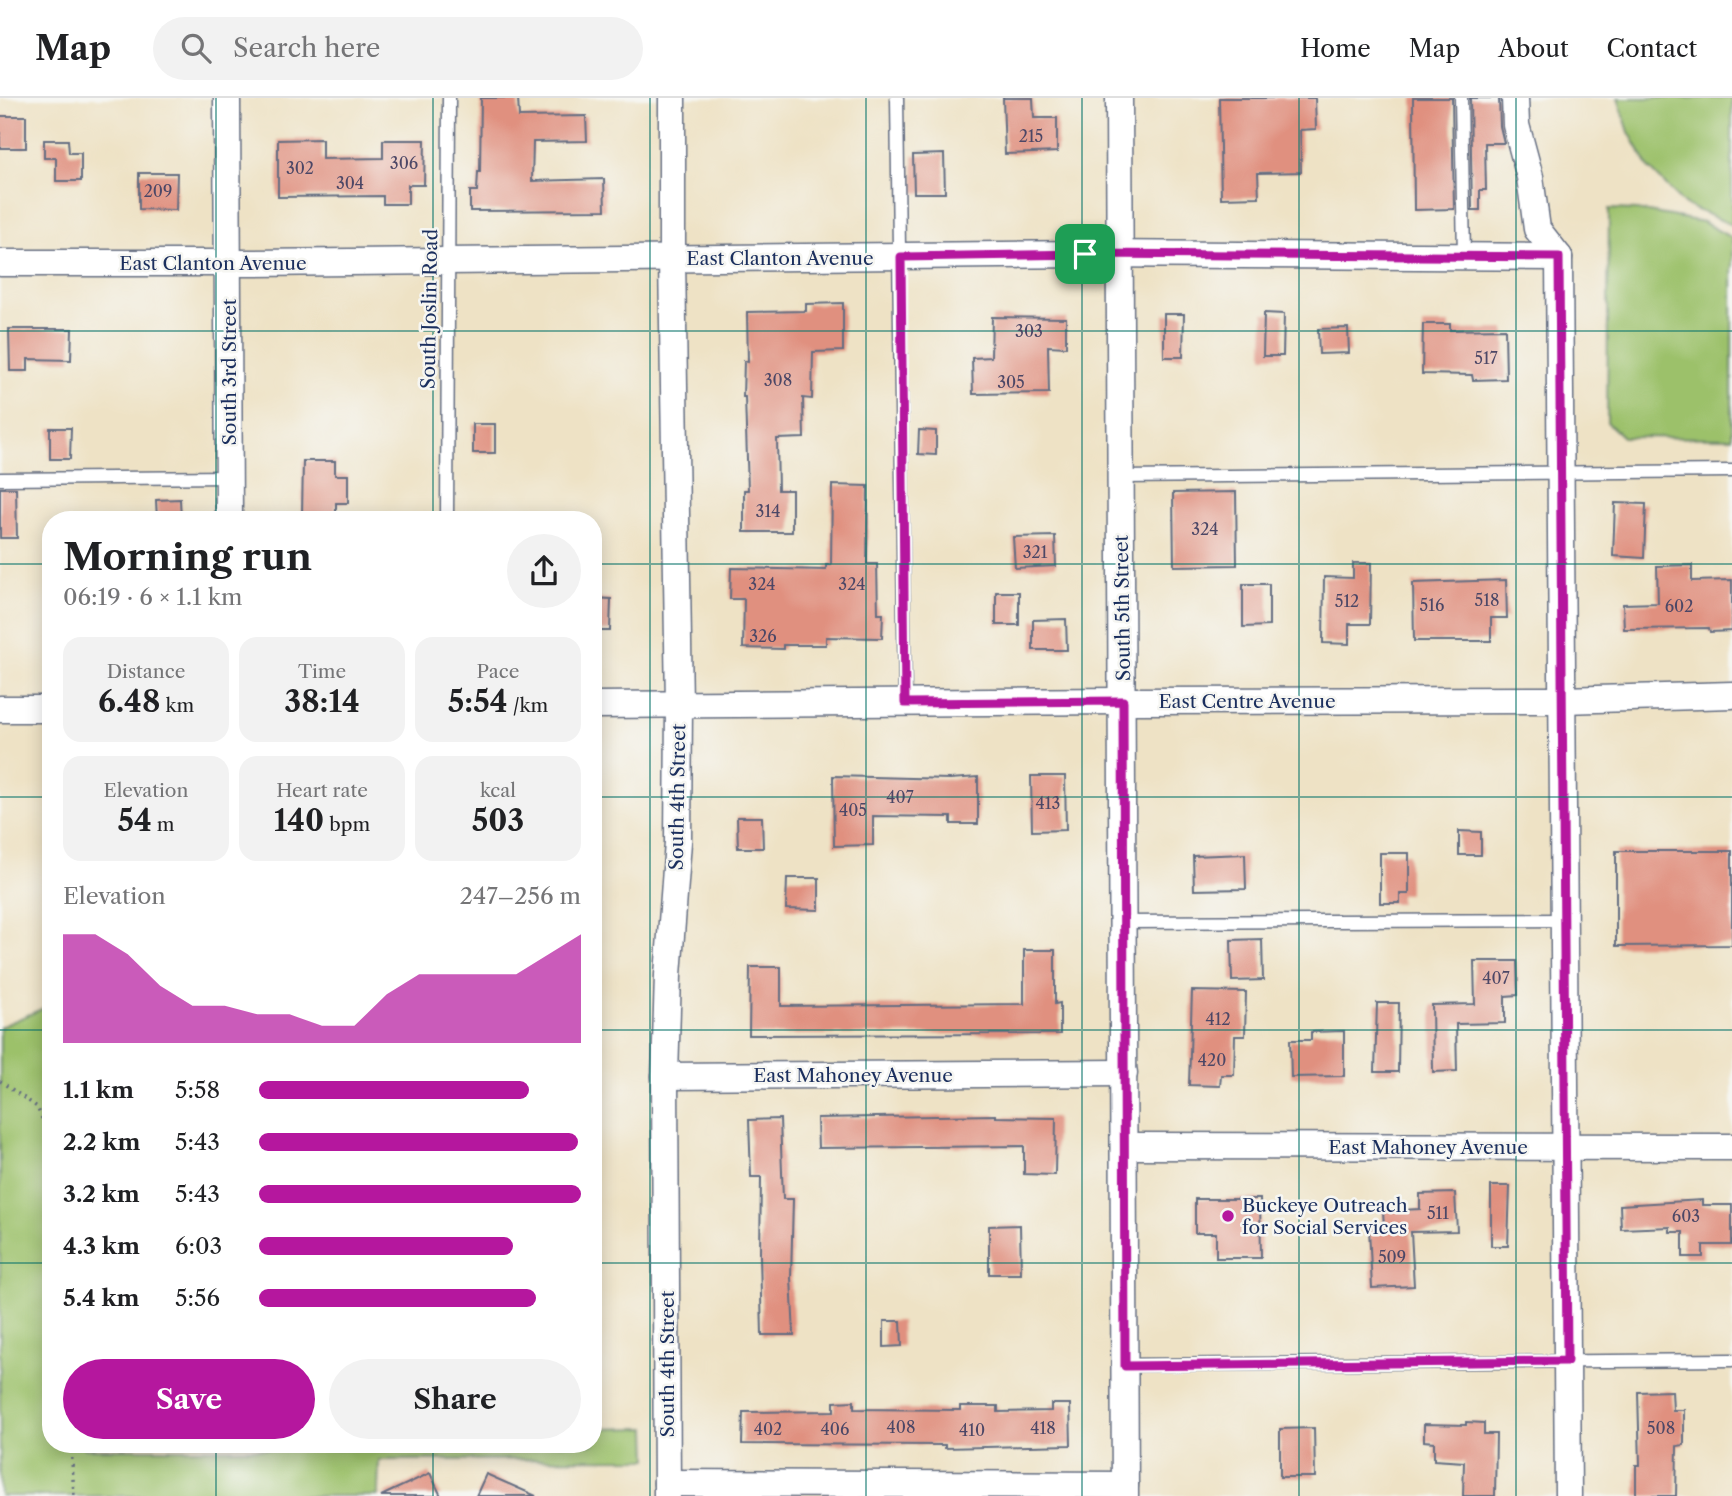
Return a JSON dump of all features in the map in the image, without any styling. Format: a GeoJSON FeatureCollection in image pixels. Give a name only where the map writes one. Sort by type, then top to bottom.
{"type":"FeatureCollection","features":[{"type":"Feature","properties":{"kind":"street","name":"South 3rd Street"},"geometry":{"type":"LineString","coordinates":[[227,98],[229,511]]}},
{"type":"Feature","properties":{"kind":"street","name":"South 4th Street"},"geometry":{"type":"LineString","coordinates":[[667,1490],[665,1076],[668,975],[678,842],[679,705],[672,98]]}},
{"type":"Feature","properties":{"kind":"street","name":"South 5th Street"},"geometry":{"type":"LineString","coordinates":[[1119,98],[1125,1490]]}},
{"type":"Feature","properties":{"kind":"street"},"geometry":{"type":"LineString","coordinates":[[1515,98],[1516,125],[1530,177],[1537,229],[1559,257],[1568,1496]]}},
{"type":"Feature","properties":{"kind":"street","name":"East Clanton Avenue"},"geometry":{"type":"LineString","coordinates":[[0,263],[1121,254],[1559,257]]}},
{"type":"Feature","properties":{"kind":"street","name":"East Centre Avenue"},"geometry":{"type":"LineString","coordinates":[[602,705],[1563,700],[1732,695]]}},
{"type":"Feature","properties":{"kind":"street"},"geometry":{"type":"LineString","coordinates":[[0,709],[42,709]]}},
{"type":"Feature","properties":{"kind":"street","name":"East Mahoney Avenue"},"geometry":{"type":"LineString","coordinates":[[665,1076],[1124,1073]]}},
{"type":"Feature","properties":{"kind":"street","name":"East Mahoney Avenue"},"geometry":{"type":"LineString","coordinates":[[1124,1146],[1732,1147]]}},
{"type":"Feature","properties":{"kind":"street"},"geometry":{"type":"LineString","coordinates":[[667,1490],[1125,1490]]}},
{"type":"Feature","properties":{"kind":"lane","name":"South Joslin Road"},"geometry":{"type":"LineString","coordinates":[[447,511],[449,98]]}},
{"type":"Feature","properties":{"kind":"lane"},"geometry":{"type":"LineString","coordinates":[[897,98],[905,703]]}},
{"type":"Feature","properties":{"kind":"lane"},"geometry":{"type":"LineString","coordinates":[[1461,98],[1464,256]]}},
{"type":"Feature","properties":{"kind":"lane"},"geometry":{"type":"LineString","coordinates":[[1121,477],[1732,471]]}},
{"type":"Feature","properties":{"kind":"lane"},"geometry":{"type":"LineString","coordinates":[[0,479],[229,477]]}},
{"type":"Feature","properties":{"kind":"lane"},"geometry":{"type":"LineString","coordinates":[[1124,922],[1563,920]]}},
{"type":"Feature","properties":{"kind":"lane"},"geometry":{"type":"LineString","coordinates":[[1125,1366],[1732,1360]]}},
{"type":"Feature","properties":{"kind":"path"},"geometry":{"type":"LineString","coordinates":[[0,1082],[37,1107],[42,1118]]}},
{"type":"Feature","properties":{"kind":"path"},"geometry":{"type":"LineString","coordinates":[[72,1453],[74,1496]]}},
{"type":"Feature","properties":{"kind":"green space"},"geometry":{"type":"Polygon","coordinates":[[[1618,98],[1732,98],[1732,225],[1685,205],[1649,168],[1629,132],[1618,98]]]}},
{"type":"Feature","properties":{"kind":"green space"},"geometry":{"type":"Polygon","coordinates":[[[1609,209],[1637,210],[1703,222],[1732,238],[1732,438],[1623,437],[1607,422],[1609,209]]]}},
{"type":"Feature","properties":{"kind":"green space"},"geometry":{"type":"Polygon","coordinates":[[[42,1009],[42,1453],[602,1453],[602,1429],[647,1428],[648,1459],[379,1460],[378,1496],[0,1496],[0,1027],[42,1009]]]}},
{"type":"Feature","properties":{"kind":"building"},"geometry":{"type":"Polygon","coordinates":[[[481,98],[518,98],[519,117],[586,116],[587,141],[533,142],[532,181],[604,179],[605,210],[470,211],[470,191],[477,191],[480,172],[481,98]]]}},
{"type":"Feature","properties":{"kind":"building"},"geometry":{"type":"Polygon","coordinates":[[[1003,98],[1033,98],[1034,118],[1057,118],[1057,152],[1005,154],[1003,98]]]}},
{"type":"Feature","properties":{"kind":"building"},"geometry":{"type":"Polygon","coordinates":[[[1219,98],[1315,98],[1316,129],[1300,130],[1301,172],[1258,173],[1259,197],[1221,198],[1219,98]]]}},
{"type":"Feature","properties":{"kind":"building"},"geometry":{"type":"Polygon","coordinates":[[[1413,98],[1452,98],[1454,209],[1414,210],[1413,98]]]}},
{"type":"Feature","properties":{"kind":"building"},"geometry":{"type":"Polygon","coordinates":[[[1470,98],[1499,98],[1504,143],[1485,143],[1486,190],[1480,190],[1480,210],[1472,210],[1470,98]]]}},
{"type":"Feature","properties":{"kind":"building"},"geometry":{"type":"Polygon","coordinates":[[[0,116],[26,116],[26,148],[0,148],[0,116]]]}},
{"type":"Feature","properties":{"kind":"building"},"geometry":{"type":"Polygon","coordinates":[[[322,139],[322,159],[383,158],[383,140],[425,140],[424,185],[408,185],[408,204],[383,204],[383,196],[278,197],[278,140],[322,139]]]}},
{"type":"Feature","properties":{"kind":"building"},"geometry":{"type":"Polygon","coordinates":[[[44,140],[68,140],[69,153],[81,153],[81,181],[56,181],[56,158],[44,158],[44,140]]]}},
{"type":"Feature","properties":{"kind":"building"},"geometry":{"type":"Polygon","coordinates":[[[944,154],[945,193],[914,193],[913,155],[944,154]]]}},
{"type":"Feature","properties":{"kind":"building"},"geometry":{"type":"Polygon","coordinates":[[[139,173],[177,173],[176,210],[139,209],[139,173]]]}},
{"type":"Feature","properties":{"kind":"building"},"geometry":{"type":"Polygon","coordinates":[[[843,303],[843,351],[813,352],[812,399],[803,398],[804,438],[777,439],[778,490],[792,490],[792,532],[744,532],[744,490],[748,490],[743,397],[744,361],[748,362],[747,312],[806,311],[806,304],[843,303]]]}},
{"type":"Feature","properties":{"kind":"building"},"geometry":{"type":"Polygon","coordinates":[[[1264,313],[1284,314],[1283,356],[1263,356],[1264,313]]]}},
{"type":"Feature","properties":{"kind":"building"},"geometry":{"type":"Polygon","coordinates":[[[1164,314],[1184,314],[1183,357],[1164,357],[1164,314]]]}},
{"type":"Feature","properties":{"kind":"building"},"geometry":{"type":"Polygon","coordinates":[[[992,317],[1066,318],[1066,347],[1048,346],[1049,393],[973,394],[972,358],[991,357],[992,317]]]}},
{"type":"Feature","properties":{"kind":"building"},"geometry":{"type":"Polygon","coordinates":[[[1423,324],[1450,324],[1450,330],[1505,329],[1506,379],[1473,380],[1472,375],[1422,374],[1423,324]]]}},
{"type":"Feature","properties":{"kind":"building"},"geometry":{"type":"Polygon","coordinates":[[[1348,328],[1349,353],[1319,354],[1318,329],[1348,328]]]}},
{"type":"Feature","properties":{"kind":"building"},"geometry":{"type":"Polygon","coordinates":[[[9,329],[72,329],[71,360],[28,359],[28,371],[10,371],[9,329]]]}},
{"type":"Feature","properties":{"kind":"building"},"geometry":{"type":"Polygon","coordinates":[[[473,424],[495,424],[495,453],[473,453],[473,424]]]}},
{"type":"Feature","properties":{"kind":"building"},"geometry":{"type":"Polygon","coordinates":[[[50,428],[71,428],[70,459],[50,459],[50,428]]]}},
{"type":"Feature","properties":{"kind":"building"},"geometry":{"type":"Polygon","coordinates":[[[919,430],[936,431],[936,455],[918,454],[919,430]]]}},
{"type":"Feature","properties":{"kind":"building"},"geometry":{"type":"Polygon","coordinates":[[[303,461],[335,461],[335,475],[348,475],[348,503],[336,503],[336,511],[302,511],[303,461]]]}},
{"type":"Feature","properties":{"kind":"building"},"geometry":{"type":"Polygon","coordinates":[[[832,485],[868,486],[867,564],[877,564],[878,614],[883,614],[882,638],[826,637],[826,645],[783,645],[783,649],[743,648],[744,599],[730,599],[731,568],[826,570],[826,565],[831,565],[832,485]]]}},
{"type":"Feature","properties":{"kind":"building"},"geometry":{"type":"Polygon","coordinates":[[[0,488],[16,488],[17,538],[0,538],[0,488]]]}},
{"type":"Feature","properties":{"kind":"building"},"geometry":{"type":"Polygon","coordinates":[[[1236,492],[1237,565],[1174,566],[1173,493],[1236,492]]]}},
{"type":"Feature","properties":{"kind":"building"},"geometry":{"type":"Polygon","coordinates":[[[180,499],[181,511],[157,511],[156,500],[180,499]]]}},
{"type":"Feature","properties":{"kind":"building"},"geometry":{"type":"Polygon","coordinates":[[[1615,503],[1646,504],[1644,558],[1613,556],[1615,503]]]}},
{"type":"Feature","properties":{"kind":"building"},"geometry":{"type":"Polygon","coordinates":[[[1055,536],[1056,566],[1015,568],[1013,537],[1055,536]]]}},
{"type":"Feature","properties":{"kind":"building"},"geometry":{"type":"Polygon","coordinates":[[[1353,563],[1371,563],[1370,624],[1349,624],[1349,644],[1323,643],[1324,577],[1353,578],[1353,563]]]}},
{"type":"Feature","properties":{"kind":"building"},"geometry":{"type":"Polygon","coordinates":[[[1692,565],[1692,581],[1732,580],[1732,631],[1710,632],[1709,628],[1624,629],[1623,604],[1658,603],[1657,566],[1692,565]]]}},
{"type":"Feature","properties":{"kind":"building"},"geometry":{"type":"Polygon","coordinates":[[[1506,580],[1507,618],[1491,618],[1491,641],[1414,641],[1413,583],[1506,580]]]}},
{"type":"Feature","properties":{"kind":"building"},"geometry":{"type":"Polygon","coordinates":[[[1243,584],[1269,584],[1269,626],[1243,627],[1243,584]]]}},
{"type":"Feature","properties":{"kind":"building"},"geometry":{"type":"Polygon","coordinates":[[[996,592],[1019,592],[1019,625],[996,625],[996,592]]]}},
{"type":"Feature","properties":{"kind":"building"},"geometry":{"type":"Polygon","coordinates":[[[602,598],[611,599],[610,631],[602,631],[602,598]]]}},
{"type":"Feature","properties":{"kind":"building"},"geometry":{"type":"Polygon","coordinates":[[[1066,619],[1067,650],[1033,650],[1033,620],[1066,619]]]}},
{"type":"Feature","properties":{"kind":"building"},"geometry":{"type":"Polygon","coordinates":[[[833,776],[950,779],[978,777],[978,824],[951,824],[951,817],[873,816],[873,845],[834,846],[833,776]]]}},
{"type":"Feature","properties":{"kind":"building"},"geometry":{"type":"Polygon","coordinates":[[[1031,776],[1065,776],[1066,830],[1032,831],[1031,776]]]}},
{"type":"Feature","properties":{"kind":"building"},"geometry":{"type":"Polygon","coordinates":[[[737,817],[762,817],[763,848],[738,848],[737,817]]]}},
{"type":"Feature","properties":{"kind":"building"},"geometry":{"type":"Polygon","coordinates":[[[1459,831],[1481,832],[1481,855],[1459,855],[1459,831]]]}},
{"type":"Feature","properties":{"kind":"building"},"geometry":{"type":"Polygon","coordinates":[[[1616,851],[1732,851],[1732,945],[1616,946],[1616,851]]]}},
{"type":"Feature","properties":{"kind":"building"},"geometry":{"type":"Polygon","coordinates":[[[1380,853],[1409,853],[1409,894],[1400,894],[1400,903],[1380,903],[1380,853]]]}},
{"type":"Feature","properties":{"kind":"building"},"geometry":{"type":"Polygon","coordinates":[[[1245,854],[1246,889],[1194,890],[1193,856],[1245,854]]]}},
{"type":"Feature","properties":{"kind":"building"},"geometry":{"type":"Polygon","coordinates":[[[787,878],[819,878],[819,910],[786,909],[787,878]]]}},
{"type":"Feature","properties":{"kind":"building"},"geometry":{"type":"Polygon","coordinates":[[[1262,939],[1263,980],[1232,981],[1231,940],[1262,939]]]}},
{"type":"Feature","properties":{"kind":"building"},"geometry":{"type":"Polygon","coordinates":[[[1024,950],[1055,950],[1055,1004],[1060,1003],[1060,1034],[749,1035],[750,967],[781,967],[781,1006],[1024,1004],[1024,950]]]}},
{"type":"Feature","properties":{"kind":"building"},"geometry":{"type":"Polygon","coordinates":[[[1474,961],[1517,961],[1518,995],[1505,996],[1505,1023],[1456,1024],[1457,1071],[1433,1072],[1432,1005],[1475,1004],[1474,961]]]}},
{"type":"Feature","properties":{"kind":"building"},"geometry":{"type":"Polygon","coordinates":[[[1192,991],[1246,992],[1245,1036],[1235,1036],[1234,1075],[1221,1075],[1220,1086],[1189,1085],[1192,991]]]}},
{"type":"Feature","properties":{"kind":"building"},"geometry":{"type":"Polygon","coordinates":[[[1377,1003],[1399,1003],[1398,1072],[1375,1072],[1377,1003]]]}},
{"type":"Feature","properties":{"kind":"building"},"geometry":{"type":"Polygon","coordinates":[[[1344,1031],[1344,1076],[1291,1077],[1290,1040],[1311,1040],[1311,1032],[1344,1031]]]}},
{"type":"Feature","properties":{"kind":"building"},"geometry":{"type":"Polygon","coordinates":[[[996,1115],[1056,1118],[1055,1175],[1024,1174],[1024,1146],[818,1148],[817,1118],[996,1115]]]}},
{"type":"Feature","properties":{"kind":"building"},"geometry":{"type":"Polygon","coordinates":[[[780,1119],[783,1199],[793,1199],[791,1278],[794,1335],[762,1335],[761,1177],[751,1177],[749,1120],[780,1119]]]}},
{"type":"Feature","properties":{"kind":"building"},"geometry":{"type":"Polygon","coordinates":[[[1491,1186],[1510,1186],[1508,1246],[1491,1246],[1491,1186]]]}},
{"type":"Feature","properties":{"kind":"building"},"geometry":{"type":"Polygon","coordinates":[[[1455,1193],[1457,1231],[1411,1232],[1414,1286],[1372,1288],[1369,1228],[1384,1227],[1383,1211],[1420,1209],[1420,1194],[1455,1193]]]}},
{"type":"Feature","properties":{"kind":"building","name":"Buckeye Outreach for Social Services"},"geometry":{"type":"Polygon","coordinates":[[[1195,1199],[1260,1199],[1261,1258],[1216,1258],[1216,1233],[1195,1233],[1195,1199]]]}},
{"type":"Feature","properties":{"kind":"building"},"geometry":{"type":"Polygon","coordinates":[[[1702,1200],[1702,1205],[1732,1205],[1732,1245],[1703,1245],[1703,1257],[1683,1257],[1683,1232],[1670,1232],[1670,1227],[1621,1229],[1620,1205],[1702,1200]]]}},
{"type":"Feature","properties":{"kind":"building"},"geometry":{"type":"Polygon","coordinates":[[[1020,1225],[1021,1274],[989,1274],[989,1226],[1020,1225]]]}},
{"type":"Feature","properties":{"kind":"building"},"geometry":{"type":"Polygon","coordinates":[[[884,1321],[901,1321],[902,1346],[884,1347],[884,1321]]]}},
{"type":"Feature","properties":{"kind":"building"},"geometry":{"type":"Polygon","coordinates":[[[1672,1391],[1673,1410],[1684,1410],[1684,1445],[1677,1446],[1676,1496],[1636,1496],[1636,1465],[1640,1465],[1638,1392],[1672,1391]]]}},
{"type":"Feature","properties":{"kind":"building"},"geometry":{"type":"Polygon","coordinates":[[[854,1401],[854,1409],[960,1410],[960,1406],[998,1406],[998,1412],[1051,1411],[1051,1404],[1070,1404],[1071,1445],[945,1448],[945,1445],[742,1444],[743,1412],[834,1411],[834,1402],[854,1401]]]}},
{"type":"Feature","properties":{"kind":"building"},"geometry":{"type":"Polygon","coordinates":[[[1466,1422],[1484,1423],[1484,1434],[1496,1434],[1495,1496],[1463,1496],[1464,1462],[1434,1460],[1434,1442],[1424,1441],[1424,1424],[1466,1425],[1466,1422]]]}},
{"type":"Feature","properties":{"kind":"building"},"geometry":{"type":"Polygon","coordinates":[[[1314,1428],[1315,1477],[1280,1477],[1280,1429],[1314,1428]]]}},
{"type":"Feature","properties":{"kind":"building"},"geometry":{"type":"Polygon","coordinates":[[[430,1473],[441,1496],[381,1496],[430,1473]]]}},
{"type":"Feature","properties":{"kind":"building"},"geometry":{"type":"Polygon","coordinates":[[[486,1474],[536,1496],[476,1496],[486,1474]]]}},
{"type":"Feature","properties":{"kind":"place","name":"Buckeye Outreach for Social Services"},"geometry":{"type":"Point","coordinates":[1228,1216]}},
{"type":"Feature","properties":{"kind":"route"},"geometry":{"type":"LineString","coordinates":[[1085,254],[1559,257],[1567,1361],[1125,1366],[1123,701],[905,703],[901,257],[1085,254]]}}]}
